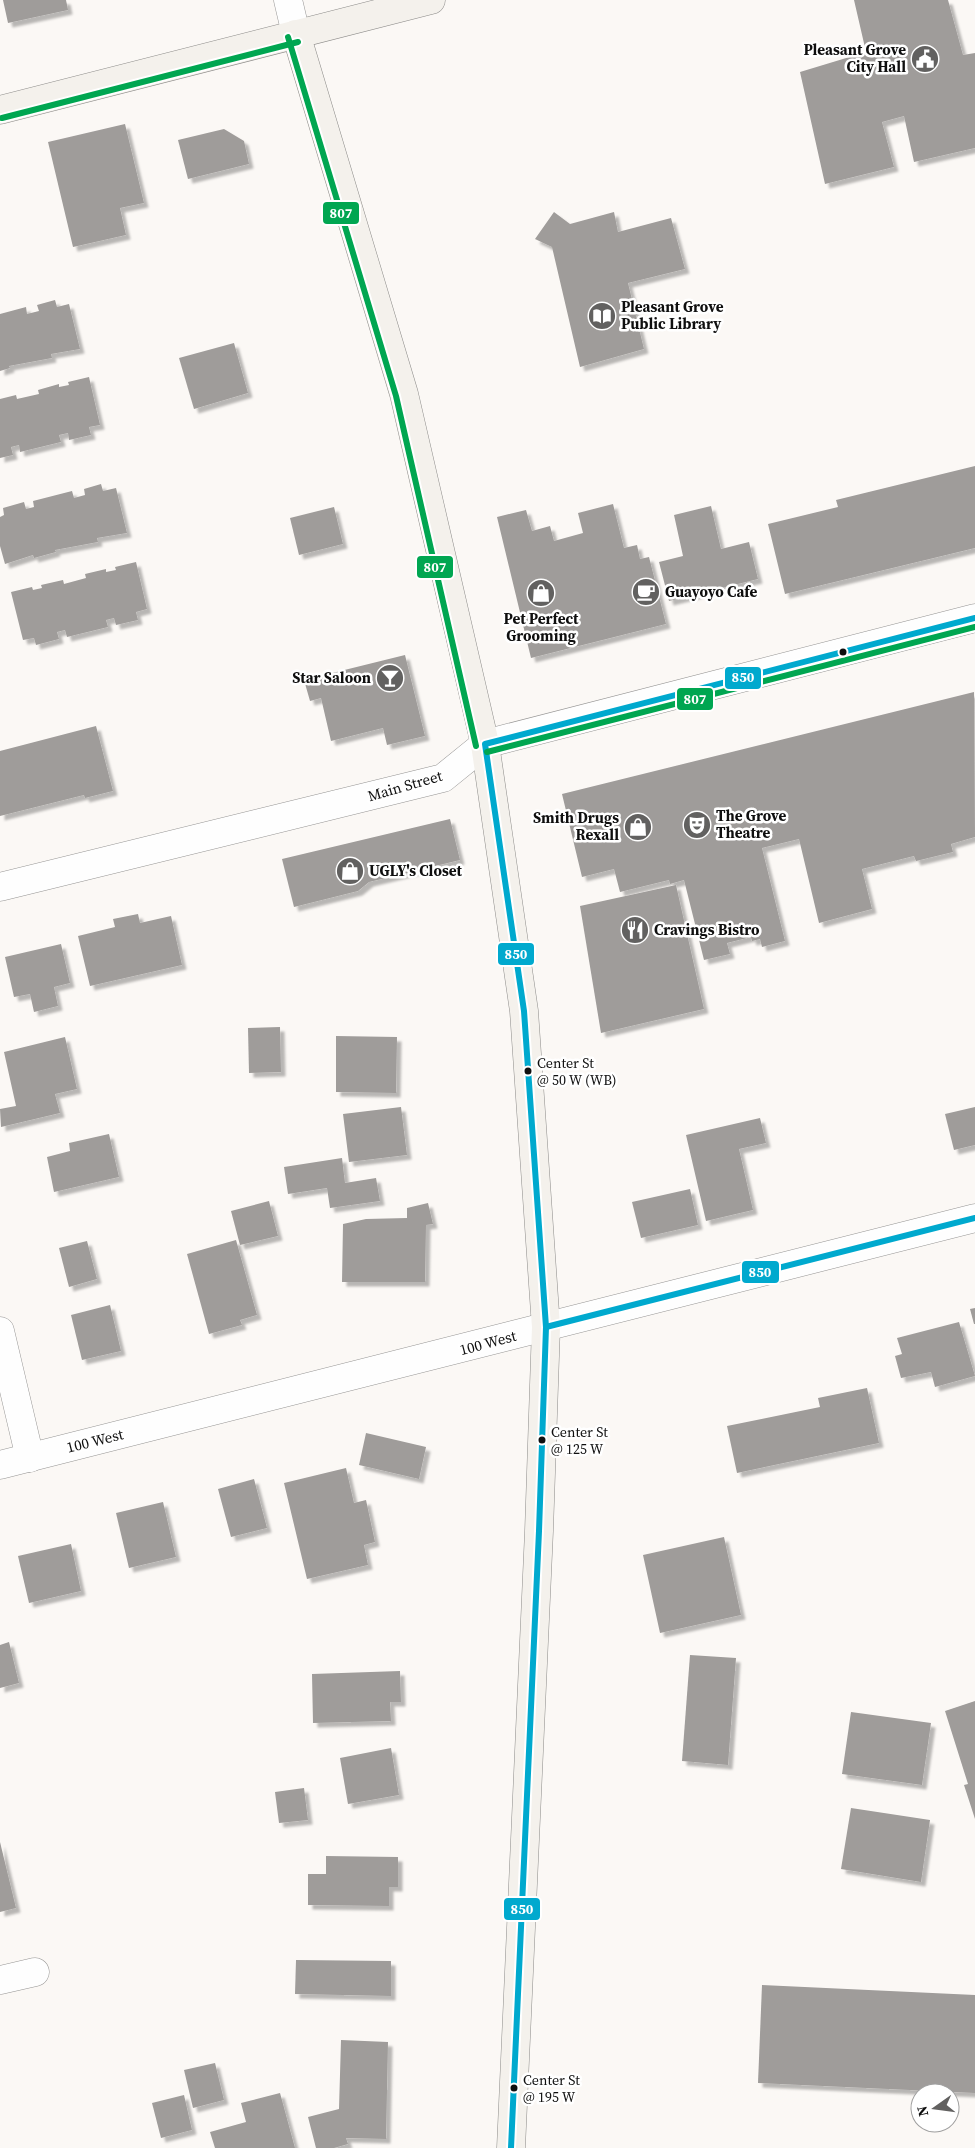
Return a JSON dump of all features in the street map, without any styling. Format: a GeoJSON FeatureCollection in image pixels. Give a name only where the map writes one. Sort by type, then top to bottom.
{"type":"FeatureCollection","features":[{"type":"Feature","properties":{"kind":"main road"},"geometry":{"type":"LineString","coordinates":[[0,110],[431,0]]}},
{"type":"Feature","properties":{"kind":"main road"},"geometry":{"type":"LineString","coordinates":[[296,34],[404,394],[485,744],[524,1011],[546,1327],[539,1541],[511,2148]]}},
{"type":"Feature","properties":{"kind":"street"},"geometry":{"type":"LineString","coordinates":[[288,0],[296,34]]}},
{"type":"Feature","properties":{"kind":"street","name":"Main Street"},"geometry":{"type":"LineString","coordinates":[[0,887],[443,778],[485,744],[975,618]]}},
{"type":"Feature","properties":{"kind":"street","name":"100 West"},"geometry":{"type":"LineString","coordinates":[[0,1465],[975,1218]]}},
{"type":"Feature","properties":{"kind":"street"},"geometry":{"type":"LineString","coordinates":[[0,1331],[30,1458]]}},
{"type":"Feature","properties":{"kind":"street"},"geometry":{"type":"LineString","coordinates":[[0,1980],[35,1972]]}},
{"type":"Feature","properties":{"kind":"building"},"geometry":{"type":"Polygon","coordinates":[[[3,0],[66,0],[68,10],[8,23],[3,0]]]}},
{"type":"Feature","properties":{"kind":"building"},"geometry":{"type":"Polygon","coordinates":[[[854,0],[948,0],[963,55],[975,53],[975,148],[914,162],[904,116],[882,122],[894,167],[825,184],[800,72],[866,52],[854,0]]]}},
{"type":"Feature","properties":{"kind":"building"},"geometry":{"type":"Polygon","coordinates":[[[125,124],[144,203],[120,208],[126,235],[73,247],[48,142],[125,124]]]}},
{"type":"Feature","properties":{"kind":"building"},"geometry":{"type":"Polygon","coordinates":[[[224,129],[244,141],[249,164],[188,179],[178,140],[224,129]]]}},
{"type":"Feature","properties":{"kind":"building","name":"Pleasant Grove Public Library"},"geometry":{"type":"Polygon","coordinates":[[[554,212],[570,224],[614,212],[618,232],[671,218],[685,269],[628,283],[644,349],[580,367],[552,247],[535,239],[554,212]]]}},
{"type":"Feature","properties":{"kind":"building"},"geometry":{"type":"Polygon","coordinates":[[[55,300],[57,307],[69,304],[80,349],[51,354],[52,358],[9,366],[10,368],[0,371],[0,314],[26,307],[27,314],[39,311],[37,305],[55,300]]]}},
{"type":"Feature","properties":{"kind":"building"},"geometry":{"type":"Polygon","coordinates":[[[234,343],[248,393],[194,409],[179,358],[234,343]]]}},
{"type":"Feature","properties":{"kind":"building"},"geometry":{"type":"Polygon","coordinates":[[[89,377],[100,425],[89,427],[91,435],[69,440],[68,433],[59,435],[61,442],[20,452],[19,445],[11,447],[13,455],[0,458],[0,399],[16,395],[17,399],[39,394],[38,390],[59,384],[59,387],[69,385],[68,382],[89,377]]]}},
{"type":"Feature","properties":{"kind":"building"},"geometry":{"type":"Polygon","coordinates":[[[975,466],[975,548],[785,594],[768,524],[838,507],[836,500],[975,466]]]}},
{"type":"Feature","properties":{"kind":"building"},"geometry":{"type":"Polygon","coordinates":[[[101,484],[103,491],[116,488],[127,533],[97,538],[98,542],[55,550],[56,552],[34,558],[33,555],[5,564],[0,546],[0,517],[4,515],[3,508],[24,502],[26,509],[34,507],[33,501],[72,491],[74,498],[85,495],[84,489],[101,484]]]}},
{"type":"Feature","properties":{"kind":"building"},"geometry":{"type":"Polygon","coordinates":[[[613,504],[624,548],[637,545],[640,559],[649,557],[666,624],[531,658],[497,517],[526,510],[532,531],[550,526],[554,541],[583,533],[578,513],[613,504]]]}},
{"type":"Feature","properties":{"kind":"building"},"geometry":{"type":"Polygon","coordinates":[[[711,506],[721,549],[749,542],[758,579],[669,601],[659,562],[683,556],[674,515],[711,506]]]}},
{"type":"Feature","properties":{"kind":"building"},"geometry":{"type":"Polygon","coordinates":[[[334,507],[343,544],[299,555],[290,518],[334,507]]]}},
{"type":"Feature","properties":{"kind":"building"},"geometry":{"type":"Polygon","coordinates":[[[136,562],[147,609],[136,612],[138,620],[116,625],[114,618],[106,620],[108,627],[67,637],[65,630],[57,632],[59,639],[36,645],[34,638],[23,640],[11,592],[32,587],[33,590],[42,588],[41,585],[63,580],[64,584],[86,578],[85,574],[106,569],[106,572],[116,570],[115,567],[136,562]]]}},
{"type":"Feature","properties":{"kind":"building"},"geometry":{"type":"Polygon","coordinates":[[[405,655],[425,736],[387,745],[383,728],[331,741],[321,698],[310,701],[304,680],[405,655]]]}},
{"type":"Feature","properties":{"kind":"building"},"geometry":{"type":"Polygon","coordinates":[[[974,692],[975,837],[951,844],[953,852],[916,861],[914,856],[862,869],[872,909],[819,923],[799,839],[762,848],[785,941],[762,947],[760,939],[752,941],[751,937],[727,943],[730,954],[704,960],[684,880],[670,884],[669,880],[620,892],[614,869],[582,877],[562,794],[974,692]]]}},
{"type":"Feature","properties":{"kind":"building"},"geometry":{"type":"Polygon","coordinates":[[[96,726],[113,791],[85,798],[84,795],[0,816],[0,751],[96,726]]]}},
{"type":"Feature","properties":{"kind":"building","name":"UGLY's Closet"},"geometry":{"type":"Polygon","coordinates":[[[450,819],[460,860],[369,882],[358,891],[294,907],[282,859],[450,819]]]}},
{"type":"Feature","properties":{"kind":"building"},"geometry":{"type":"Polygon","coordinates":[[[676,885],[704,1009],[601,1033],[580,906],[676,885]]]}},
{"type":"Feature","properties":{"kind":"building"},"geometry":{"type":"Polygon","coordinates":[[[138,914],[140,923],[171,916],[182,965],[90,986],[78,936],[115,927],[113,919],[138,914]]]}},
{"type":"Feature","properties":{"kind":"building"},"geometry":{"type":"Polygon","coordinates":[[[61,944],[70,983],[54,987],[58,1006],[34,1012],[30,994],[14,997],[5,957],[61,944]]]}},
{"type":"Feature","properties":{"kind":"building"},"geometry":{"type":"Polygon","coordinates":[[[280,1027],[281,1072],[249,1073],[248,1028],[280,1027]]]}},
{"type":"Feature","properties":{"kind":"building"},"geometry":{"type":"Polygon","coordinates":[[[336,1036],[397,1037],[396,1093],[336,1092],[336,1036]]]}},
{"type":"Feature","properties":{"kind":"building"},"geometry":{"type":"Polygon","coordinates":[[[65,1037],[77,1089],[55,1094],[60,1113],[1,1127],[0,1109],[16,1106],[4,1052],[65,1037]]]}},
{"type":"Feature","properties":{"kind":"building"},"geometry":{"type":"Polygon","coordinates":[[[401,1107],[407,1155],[349,1162],[343,1114],[401,1107]]]}},
{"type":"Feature","properties":{"kind":"building"},"geometry":{"type":"Polygon","coordinates":[[[975,1107],[975,1145],[954,1150],[945,1114],[975,1107]]]}},
{"type":"Feature","properties":{"kind":"building"},"geometry":{"type":"Polygon","coordinates":[[[760,1118],[766,1143],[739,1149],[753,1210],[706,1221],[686,1135],[760,1118]]]}},
{"type":"Feature","properties":{"kind":"building"},"geometry":{"type":"Polygon","coordinates":[[[109,1134],[119,1177],[54,1192],[47,1157],[70,1151],[69,1143],[109,1134]]]}},
{"type":"Feature","properties":{"kind":"building"},"geometry":{"type":"Polygon","coordinates":[[[342,1158],[345,1183],[376,1178],[380,1201],[330,1208],[327,1188],[288,1194],[284,1167],[342,1158]]]}},
{"type":"Feature","properties":{"kind":"building"},"geometry":{"type":"Polygon","coordinates":[[[690,1189],[698,1225],[641,1238],[632,1202],[690,1189]]]}},
{"type":"Feature","properties":{"kind":"building"},"geometry":{"type":"Polygon","coordinates":[[[269,1201],[278,1236],[240,1245],[231,1211],[269,1201]]]}},
{"type":"Feature","properties":{"kind":"building"},"geometry":{"type":"Polygon","coordinates":[[[428,1203],[433,1224],[426,1225],[425,1282],[342,1282],[343,1224],[366,1219],[407,1218],[407,1208],[428,1203]]]}},
{"type":"Feature","properties":{"kind":"building"},"geometry":{"type":"Polygon","coordinates":[[[236,1240],[257,1315],[240,1320],[242,1325],[209,1334],[187,1254],[236,1240]]]}},
{"type":"Feature","properties":{"kind":"building"},"geometry":{"type":"Polygon","coordinates":[[[87,1241],[97,1279],[69,1287],[59,1248],[87,1241]]]}},
{"type":"Feature","properties":{"kind":"building"},"geometry":{"type":"Polygon","coordinates":[[[110,1305],[121,1351],[82,1360],[71,1315],[110,1305]]]}},
{"type":"Feature","properties":{"kind":"building"},"geometry":{"type":"Polygon","coordinates":[[[975,1308],[975,1324],[974,1324],[970,1309],[975,1308]]]}},
{"type":"Feature","properties":{"kind":"building"},"geometry":{"type":"Polygon","coordinates":[[[959,1322],[975,1376],[935,1387],[931,1372],[901,1378],[895,1356],[902,1354],[897,1338],[959,1322]]]}},
{"type":"Feature","properties":{"kind":"building"},"geometry":{"type":"Polygon","coordinates":[[[867,1388],[879,1443],[737,1473],[727,1426],[820,1407],[818,1398],[867,1388]]]}},
{"type":"Feature","properties":{"kind":"building"},"geometry":{"type":"Polygon","coordinates":[[[366,1433],[426,1447],[419,1479],[359,1465],[366,1433]]]}},
{"type":"Feature","properties":{"kind":"building"},"geometry":{"type":"Polygon","coordinates":[[[346,1468],[354,1503],[366,1500],[375,1542],[364,1545],[368,1565],[307,1579],[284,1483],[346,1468]]]}},
{"type":"Feature","properties":{"kind":"building"},"geometry":{"type":"Polygon","coordinates":[[[254,1479],[267,1528],[231,1537],[218,1489],[254,1479]]]}},
{"type":"Feature","properties":{"kind":"building"},"geometry":{"type":"Polygon","coordinates":[[[163,1502],[176,1557],[129,1568],[116,1513],[163,1502]]]}},
{"type":"Feature","properties":{"kind":"building"},"geometry":{"type":"Polygon","coordinates":[[[724,1537],[741,1615],[660,1633],[643,1555],[724,1537]]]}},
{"type":"Feature","properties":{"kind":"building"},"geometry":{"type":"Polygon","coordinates":[[[71,1544],[81,1591],[29,1603],[18,1556],[71,1544]]]}},
{"type":"Feature","properties":{"kind":"building"},"geometry":{"type":"Polygon","coordinates":[[[9,1642],[19,1683],[0,1688],[0,1645],[9,1642]]]}},
{"type":"Feature","properties":{"kind":"building"},"geometry":{"type":"Polygon","coordinates":[[[690,1655],[736,1658],[728,1765],[682,1761],[690,1655]]]}},
{"type":"Feature","properties":{"kind":"building"},"geometry":{"type":"Polygon","coordinates":[[[400,1671],[401,1702],[390,1702],[391,1721],[313,1723],[312,1674],[400,1671]]]}},
{"type":"Feature","properties":{"kind":"building"},"geometry":{"type":"Polygon","coordinates":[[[975,1701],[975,1819],[964,1785],[968,1784],[945,1711],[975,1701]]]}},
{"type":"Feature","properties":{"kind":"building"},"geometry":{"type":"Polygon","coordinates":[[[851,1712],[931,1723],[922,1785],[842,1774],[851,1712]]]}},
{"type":"Feature","properties":{"kind":"building"},"geometry":{"type":"Polygon","coordinates":[[[391,1748],[399,1795],[348,1804],[340,1758],[391,1748]]]}},
{"type":"Feature","properties":{"kind":"building"},"geometry":{"type":"Polygon","coordinates":[[[304,1788],[308,1820],[279,1823],[275,1792],[304,1788]]]}},
{"type":"Feature","properties":{"kind":"building"},"geometry":{"type":"Polygon","coordinates":[[[851,1808],[930,1820],[921,1882],[841,1869],[851,1808]]]}},
{"type":"Feature","properties":{"kind":"building"},"geometry":{"type":"Polygon","coordinates":[[[0,1842],[16,1908],[0,1912],[0,1842]]]}},
{"type":"Feature","properties":{"kind":"building"},"geometry":{"type":"Polygon","coordinates":[[[326,1856],[398,1857],[398,1887],[389,1887],[389,1906],[308,1905],[308,1874],[326,1874],[326,1856]]]}},
{"type":"Feature","properties":{"kind":"building"},"geometry":{"type":"Polygon","coordinates":[[[296,1960],[391,1961],[391,1996],[295,1994],[296,1960]]]}},
{"type":"Feature","properties":{"kind":"building"},"geometry":{"type":"Polygon","coordinates":[[[762,1985],[975,1995],[975,2093],[960,2092],[960,2083],[910,2083],[910,2090],[758,2083],[762,1985]]]}},
{"type":"Feature","properties":{"kind":"building"},"geometry":{"type":"Polygon","coordinates":[[[341,2040],[388,2042],[386,2139],[346,2138],[348,2144],[334,2148],[316,2148],[308,2117],[339,2109],[341,2040]]]}},
{"type":"Feature","properties":{"kind":"building"},"geometry":{"type":"Polygon","coordinates":[[[215,2063],[224,2100],[193,2108],[184,2070],[215,2063]]]}},
{"type":"Feature","properties":{"kind":"building"},"geometry":{"type":"Polygon","coordinates":[[[280,2093],[295,2148],[215,2148],[210,2132],[246,2122],[241,2103],[280,2093]]]}},
{"type":"Feature","properties":{"kind":"building"},"geometry":{"type":"Polygon","coordinates":[[[184,2095],[192,2130],[161,2138],[152,2103],[184,2095]]]}},
{"type":"Feature","properties":{"kind":"transit line","name":"807"},"geometry":{"type":"LineString","coordinates":[[288,37],[396,396],[476,746]]}},
{"type":"Feature","properties":{"kind":"transit line","name":"807"},"geometry":{"type":"LineString","coordinates":[[2,118],[298,42]]}},
{"type":"Feature","properties":{"kind":"transit line","name":"850"},"geometry":{"type":"LineString","coordinates":[[511,2148],[539,1531],[546,1327],[524,1011],[485,744],[975,618]]}},
{"type":"Feature","properties":{"kind":"transit line","name":"807"},"geometry":{"type":"LineString","coordinates":[[487,752],[975,627]]}},
{"type":"Feature","properties":{"kind":"transit line","name":"850"},"geometry":{"type":"LineString","coordinates":[[546,1327],[975,1218]]}},
{"type":"Feature","properties":{"kind":"place","name":"Pleasant Grove City Hall"},"geometry":{"type":"Point","coordinates":[925,59]}},
{"type":"Feature","properties":{"kind":"place","name":"Pleasant Grove Public Library"},"geometry":{"type":"Point","coordinates":[602,316]}},
{"type":"Feature","properties":{"kind":"place","name":"Guayoyo Cafe"},"geometry":{"type":"Point","coordinates":[646,592]}},
{"type":"Feature","properties":{"kind":"place","name":"Pet Perfect Grooming"},"geometry":{"type":"Point","coordinates":[541,593]}},
{"type":"Feature","properties":{"kind":"place","name":"Star Saloon"},"geometry":{"type":"Point","coordinates":[390,678]}},
{"type":"Feature","properties":{"kind":"place","name":"The Grove Theatre"},"geometry":{"type":"Point","coordinates":[697,825]}},
{"type":"Feature","properties":{"kind":"place","name":"Smith Drugs Rexall"},"geometry":{"type":"Point","coordinates":[638,827]}},
{"type":"Feature","properties":{"kind":"place","name":"UGLY's Closet"},"geometry":{"type":"Point","coordinates":[350,871]}},
{"type":"Feature","properties":{"kind":"place","name":"Cravings Bistro"},"geometry":{"type":"Point","coordinates":[635,930]}},
{"type":"Feature","properties":{"kind":"place","name":"Center St @ 50 W (WB)"},"geometry":{"type":"Point","coordinates":[528,1071]}},
{"type":"Feature","properties":{"kind":"place","name":"Center St @ 125 W"},"geometry":{"type":"Point","coordinates":[542,1440]}},
{"type":"Feature","properties":{"kind":"place","name":"Center St @ 195 W"},"geometry":{"type":"Point","coordinates":[514,2088]}}]}
